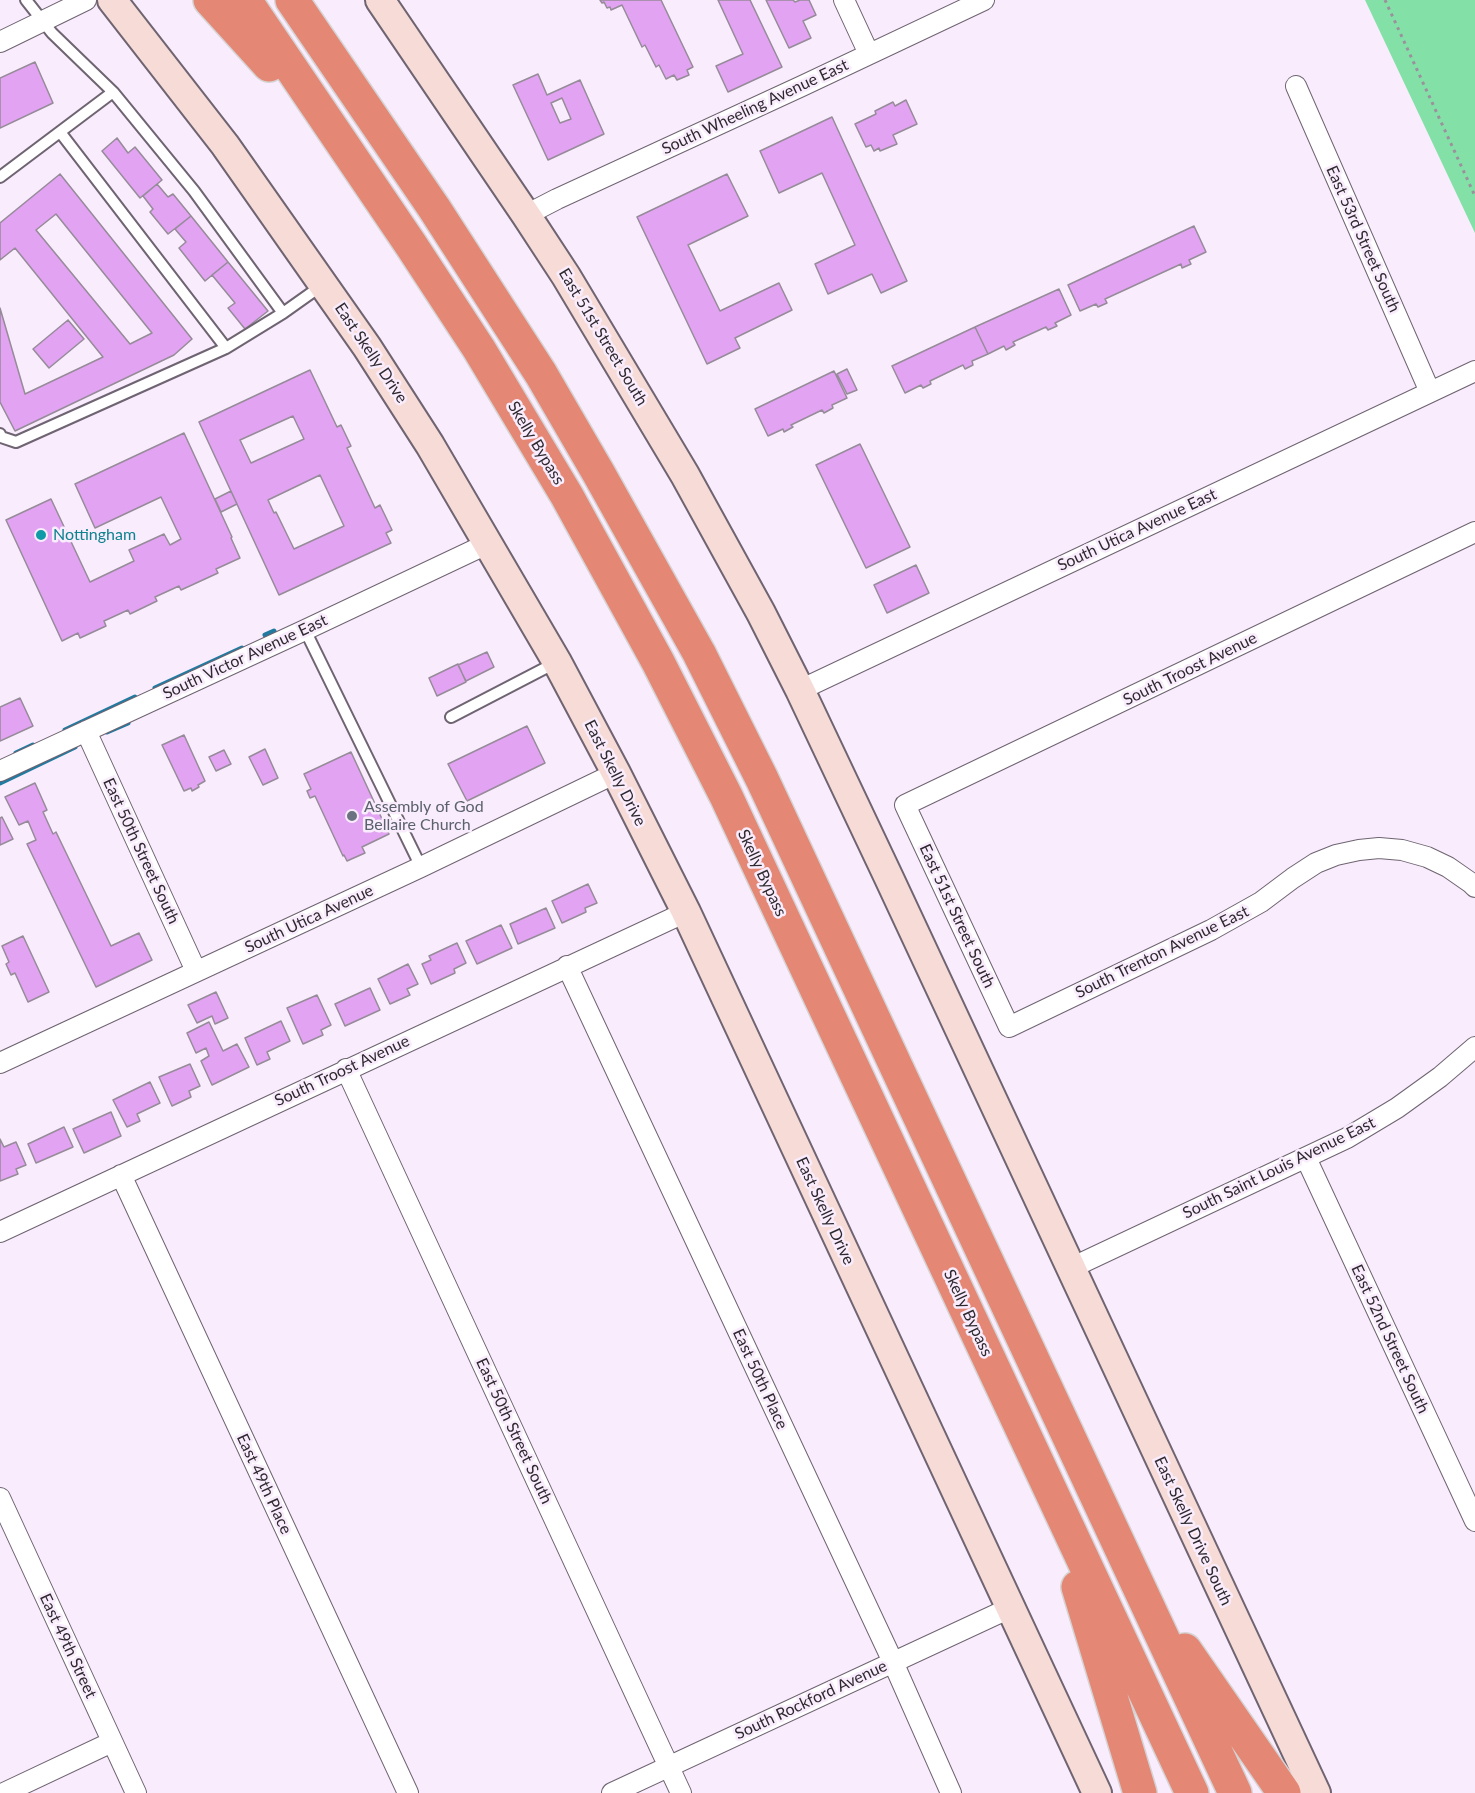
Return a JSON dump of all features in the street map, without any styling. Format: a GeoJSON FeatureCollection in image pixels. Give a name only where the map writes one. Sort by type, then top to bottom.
{"type":"FeatureCollection","features":[{"type":"Feature","properties":{"kind":"highway"},"geometry":{"type":"LineString","coordinates":[[210,0],[350,156]]}},
{"type":"Feature","properties":{"kind":"highway","name":"Skelly Bypass"},"geometry":{"type":"LineString","coordinates":[[245,0],[486,359],[567,496],[658,662],[726,796],[1192,1793]]}},
{"type":"Feature","properties":{"kind":"highway"},"geometry":{"type":"LineString","coordinates":[[292,0],[434,208],[541,374],[699,653],[762,779],[1235,1793]]}},
{"type":"Feature","properties":{"kind":"highway"},"geometry":{"type":"LineString","coordinates":[[1045,1476],[1140,1793]]}},
{"type":"Feature","properties":{"kind":"highway"},"geometry":{"type":"LineString","coordinates":[[1133,1574],[1284,1793]]}},
{"type":"Feature","properties":{"kind":"main road","name":"East Skelly Drive"},"geometry":{"type":"LineString","coordinates":[[112,0],[225,145],[404,402],[557,662],[686,912],[1010,1608]]}},
{"type":"Feature","properties":{"kind":"main road","name":"East 51st Street South"},"geometry":{"type":"LineString","coordinates":[[380,0],[526,214],[628,378],[685,475],[761,613],[800,690]]}},
{"type":"Feature","properties":{"kind":"main road"},"geometry":{"type":"LineString","coordinates":[[800,690],[1071,1268]]}},
{"type":"Feature","properties":{"kind":"main road","name":"East Skelly Drive South"},"geometry":{"type":"LineString","coordinates":[[1071,1268],[1316,1793]]}},
{"type":"Feature","properties":{"kind":"main road"},"geometry":{"type":"LineString","coordinates":[[1010,1608],[1097,1793]]}},
{"type":"Feature","properties":{"kind":"street"},"geometry":{"type":"LineString","coordinates":[[0,42],[86,0]]}},
{"type":"Feature","properties":{"kind":"street"},"geometry":{"type":"LineString","coordinates":[[844,0],[869,54]]}},
{"type":"Feature","properties":{"kind":"street","name":"South Wheeling Avenue East"},"geometry":{"type":"LineString","coordinates":[[526,214],[984,0]]}},
{"type":"Feature","properties":{"kind":"street","name":"East 53rd Street South"},"geometry":{"type":"LineString","coordinates":[[1296,86],[1430,392]]}},
{"type":"Feature","properties":{"kind":"street","name":"South Utica Avenue East"},"geometry":{"type":"LineString","coordinates":[[800,690],[1475,371]]}},
{"type":"Feature","properties":{"kind":"street","name":"South Troost Avenue"},"geometry":{"type":"LineString","coordinates":[[905,805],[1475,532]]}},
{"type":"Feature","properties":{"kind":"street","name":"South Victor Avenue East"},"geometry":{"type":"LineString","coordinates":[[0,771],[489,543]]}},
{"type":"Feature","properties":{"kind":"street","name":"East 50th Street South"},"geometry":{"type":"LineString","coordinates":[[86,731],[196,971]]}},
{"type":"Feature","properties":{"kind":"street","name":"South Utica Avenue"},"geometry":{"type":"LineString","coordinates":[[0,1063],[421,867],[616,773]]}},
{"type":"Feature","properties":{"kind":"street","name":"East 51st Street South"},"geometry":{"type":"LineString","coordinates":[[905,805],[1009,1027]]}},
{"type":"Feature","properties":{"kind":"street","name":"South Trenton Avenue East"},"geometry":{"type":"LineString","coordinates":[[1009,1027],[1211,930],[1261,902],[1316,863],[1336,855],[1369,849],[1402,850],[1427,857],[1448,867],[1475,887]]}},
{"type":"Feature","properties":{"kind":"street","name":"South Troost Avenue"},"geometry":{"type":"LineString","coordinates":[[0,1232],[686,912]]}},
{"type":"Feature","properties":{"kind":"street","name":"East 50th Place"},"geometry":{"type":"LineString","coordinates":[[567,966],[893,1662],[951,1793]]}},
{"type":"Feature","properties":{"kind":"street","name":"South Saint Louis Avenue East"},"geometry":{"type":"LineString","coordinates":[[1071,1268],[1347,1138],[1397,1108],[1440,1077],[1475,1047]]}},
{"type":"Feature","properties":{"kind":"street","name":"East 50th Street South"},"geometry":{"type":"LineString","coordinates":[[346,1069],[681,1793]]}},
{"type":"Feature","properties":{"kind":"street","name":"East 52nd Street South"},"geometry":{"type":"LineString","coordinates":[[1306,1158],[1475,1521]]}},
{"type":"Feature","properties":{"kind":"street","name":"East 49th Place"},"geometry":{"type":"LineString","coordinates":[[121,1175],[408,1793]]}},
{"type":"Feature","properties":{"kind":"street","name":"East 49th Street"},"geometry":{"type":"LineString","coordinates":[[2,1507],[136,1793]]}},
{"type":"Feature","properties":{"kind":"street","name":"South Rockford Avenue"},"geometry":{"type":"LineString","coordinates":[[612,1793],[1010,1608]]}},
{"type":"Feature","properties":{"kind":"street"},"geometry":{"type":"LineString","coordinates":[[4,1793],[112,1742]]}},
{"type":"Feature","properties":{"kind":"lane"},"geometry":{"type":"LineString","coordinates":[[26,0],[52,33],[113,92],[194,191],[283,313]]}},
{"type":"Feature","properties":{"kind":"lane"},"geometry":{"type":"LineString","coordinates":[[0,177],[113,92]]}},
{"type":"Feature","properties":{"kind":"lane"},"geometry":{"type":"LineString","coordinates":[[60,132],[226,348]]}},
{"type":"Feature","properties":{"kind":"lane"},"geometry":{"type":"LineString","coordinates":[[0,434],[1,437],[16,442],[226,348],[283,313],[324,284]]}},
{"type":"Feature","properties":{"kind":"lane"},"geometry":{"type":"LineString","coordinates":[[305,630],[421,867]]}},
{"type":"Feature","properties":{"kind":"lane"},"geometry":{"type":"LineString","coordinates":[[451,717],[557,662]]}},
{"type":"Feature","properties":{"kind":"path"},"geometry":{"type":"LineString","coordinates":[[1386,0],[1475,196]]}},
{"type":"Feature","properties":{"kind":"green space"},"geometry":{"type":"Polygon","coordinates":[[[1365,0],[1475,0],[1475,233],[1365,0]]]}},
{"type":"Feature","properties":{"kind":"building"},"geometry":{"type":"Polygon","coordinates":[[[600,0],[661,0],[693,67],[687,70],[689,75],[677,80],[674,75],[666,79],[659,65],[656,67],[645,45],[642,47],[622,5],[611,10],[600,0]]]}},
{"type":"Feature","properties":{"kind":"building"},"geometry":{"type":"Polygon","coordinates":[[[718,0],[750,0],[782,67],[728,92],[716,66],[743,54],[718,0]]]}},
{"type":"Feature","properties":{"kind":"building"},"geometry":{"type":"Polygon","coordinates":[[[766,0],[793,0],[795,2],[809,0],[816,15],[803,21],[811,38],[789,48],[766,0]]]}},
{"type":"Feature","properties":{"kind":"building"},"geometry":{"type":"Polygon","coordinates":[[[35,62],[53,103],[0,128],[0,78],[35,62]]]}},
{"type":"Feature","properties":{"kind":"building"},"geometry":{"type":"Polygon","coordinates":[[[538,74],[547,95],[580,80],[604,134],[548,160],[513,85],[538,74]],[[562,98],[551,103],[560,123],[571,119],[562,98]]]}},
{"type":"Feature","properties":{"kind":"building"},"geometry":{"type":"Polygon","coordinates":[[[906,100],[917,124],[893,135],[897,144],[880,151],[879,148],[874,151],[871,145],[866,147],[855,124],[876,114],[875,111],[893,102],[895,106],[906,100]]]}},
{"type":"Feature","properties":{"kind":"building"},"geometry":{"type":"Polygon","coordinates":[[[832,117],[907,281],[881,293],[872,274],[828,294],[815,264],[855,245],[822,173],[779,193],[760,151],[832,117]]]}},
{"type":"Feature","properties":{"kind":"building"},"geometry":{"type":"Polygon","coordinates":[[[117,138],[128,153],[135,147],[162,180],[140,198],[102,151],[117,138]]]}},
{"type":"Feature","properties":{"kind":"building"},"geometry":{"type":"Polygon","coordinates":[[[60,174],[192,339],[174,355],[15,431],[0,402],[0,308],[25,394],[103,357],[15,248],[0,260],[0,223],[60,174]],[[56,214],[36,230],[130,344],[152,333],[56,214]]]}},
{"type":"Feature","properties":{"kind":"building"},"geometry":{"type":"Polygon","coordinates":[[[727,174],[748,216],[688,245],[720,311],[779,283],[792,310],[735,338],[740,348],[707,364],[637,217],[727,174]]]}},
{"type":"Feature","properties":{"kind":"building"},"geometry":{"type":"Polygon","coordinates":[[[157,184],[168,197],[173,194],[191,216],[168,234],[150,212],[153,209],[143,196],[157,184]]]}},
{"type":"Feature","properties":{"kind":"building"},"geometry":{"type":"Polygon","coordinates":[[[191,216],[228,262],[205,281],[179,248],[186,242],[175,229],[191,216]]]}},
{"type":"Feature","properties":{"kind":"building"},"geometry":{"type":"Polygon","coordinates":[[[1194,226],[1206,252],[1189,260],[1191,264],[1182,268],[1181,264],[1105,299],[1107,303],[1098,307],[1096,304],[1080,311],[1068,285],[1194,226]]]}},
{"type":"Feature","properties":{"kind":"building"},"geometry":{"type":"Polygon","coordinates":[[[228,262],[268,311],[245,329],[228,308],[235,303],[212,275],[228,262]]]}},
{"type":"Feature","properties":{"kind":"building"},"geometry":{"type":"Polygon","coordinates":[[[1059,289],[1071,315],[1055,323],[1057,326],[1048,330],[1046,327],[1013,342],[1015,345],[1006,350],[1004,346],[988,354],[975,327],[1059,289]]]}},
{"type":"Feature","properties":{"kind":"building"},"geometry":{"type":"Polygon","coordinates":[[[68,320],[84,339],[49,368],[33,349],[68,320]]]}},
{"type":"Feature","properties":{"kind":"building"},"geometry":{"type":"Polygon","coordinates":[[[975,327],[988,354],[972,361],[973,365],[965,369],[963,365],[930,381],[931,384],[923,388],[921,385],[905,393],[892,366],[975,327]]]}},
{"type":"Feature","properties":{"kind":"building"},"geometry":{"type":"Polygon","coordinates":[[[847,369],[857,390],[847,394],[837,374],[847,369]]]}},
{"type":"Feature","properties":{"kind":"building"},"geometry":{"type":"Polygon","coordinates":[[[310,370],[337,427],[341,425],[351,446],[347,448],[375,508],[380,505],[392,530],[386,533],[391,543],[279,595],[199,422],[310,370]],[[293,416],[240,440],[251,463],[304,439],[293,416]],[[320,475],[268,500],[294,549],[344,526],[320,475]]]}},
{"type":"Feature","properties":{"kind":"building"},"geometry":{"type":"Polygon","coordinates":[[[834,371],[847,398],[832,405],[833,408],[824,413],[822,410],[791,425],[793,427],[784,432],[783,429],[768,436],[755,409],[834,371]]]}},
{"type":"Feature","properties":{"kind":"building","name":"Nottingham"},"geometry":{"type":"Polygon","coordinates":[[[184,433],[240,558],[216,569],[218,573],[181,590],[179,586],[155,597],[157,601],[130,614],[128,610],[104,621],[106,626],[80,638],[78,633],[62,641],[6,520],[51,499],[90,582],[134,561],[129,550],[164,534],[170,545],[181,539],[161,497],[95,528],[75,484],[184,433]]]}},
{"type":"Feature","properties":{"kind":"building"},"geometry":{"type":"Polygon","coordinates":[[[860,444],[910,547],[866,568],[816,465],[860,444]]]}},
{"type":"Feature","properties":{"kind":"building"},"geometry":{"type":"Polygon","coordinates":[[[231,491],[237,504],[221,512],[215,499],[231,491]]]}},
{"type":"Feature","properties":{"kind":"building"},"geometry":{"type":"Polygon","coordinates":[[[916,565],[929,593],[887,613],[874,585],[916,565]]]}},
{"type":"Feature","properties":{"kind":"building"},"geometry":{"type":"Polygon","coordinates":[[[487,652],[494,667],[466,681],[458,665],[487,652]]]}},
{"type":"Feature","properties":{"kind":"building"},"geometry":{"type":"Polygon","coordinates":[[[458,664],[466,682],[437,696],[429,678],[458,664]]]}},
{"type":"Feature","properties":{"kind":"building"},"geometry":{"type":"Polygon","coordinates":[[[20,698],[33,726],[0,741],[0,707],[20,698]]]}},
{"type":"Feature","properties":{"kind":"building"},"geometry":{"type":"Polygon","coordinates":[[[527,726],[545,763],[467,801],[448,764],[527,726]]]}},
{"type":"Feature","properties":{"kind":"building"},"geometry":{"type":"Polygon","coordinates":[[[184,735],[205,781],[192,791],[191,788],[184,791],[162,745],[184,735]]]}},
{"type":"Feature","properties":{"kind":"building"},"geometry":{"type":"Polygon","coordinates":[[[265,749],[278,778],[263,785],[249,757],[265,749]]]}},
{"type":"Feature","properties":{"kind":"building"},"geometry":{"type":"Polygon","coordinates":[[[224,750],[231,764],[216,771],[209,757],[224,750]]]}},
{"type":"Feature","properties":{"kind":"building","name":"Assembly of God Bellaire Church"},"geometry":{"type":"Polygon","coordinates":[[[351,752],[389,834],[362,847],[365,853],[347,861],[315,796],[310,798],[307,791],[311,789],[304,774],[351,752]]]}},
{"type":"Feature","properties":{"kind":"building"},"geometry":{"type":"Polygon","coordinates":[[[35,783],[47,810],[43,812],[53,834],[56,832],[111,946],[139,933],[152,960],[96,987],[27,844],[36,840],[28,821],[19,825],[5,797],[35,783]]]}},
{"type":"Feature","properties":{"kind":"building"},"geometry":{"type":"Polygon","coordinates":[[[2,817],[13,839],[0,845],[0,818],[2,817]]]}},
{"type":"Feature","properties":{"kind":"building"},"geometry":{"type":"Polygon","coordinates":[[[588,884],[597,903],[585,908],[586,912],[562,923],[552,901],[588,884]]]}},
{"type":"Feature","properties":{"kind":"building"},"geometry":{"type":"Polygon","coordinates":[[[546,908],[555,928],[518,944],[510,924],[546,908]]]}},
{"type":"Feature","properties":{"kind":"building"},"geometry":{"type":"Polygon","coordinates":[[[501,925],[512,948],[477,964],[466,941],[501,925]]]}},
{"type":"Feature","properties":{"kind":"building"},"geometry":{"type":"Polygon","coordinates":[[[23,936],[49,992],[28,1002],[15,973],[11,975],[6,964],[9,962],[2,946],[23,936]]]}},
{"type":"Feature","properties":{"kind":"building"},"geometry":{"type":"Polygon","coordinates":[[[457,943],[466,963],[454,969],[455,973],[431,984],[422,964],[431,960],[429,956],[457,943]]]}},
{"type":"Feature","properties":{"kind":"building"},"geometry":{"type":"Polygon","coordinates":[[[408,964],[418,984],[407,989],[410,995],[390,1004],[378,979],[408,964]]]}},
{"type":"Feature","properties":{"kind":"building"},"geometry":{"type":"Polygon","coordinates":[[[370,988],[380,1010],[345,1026],[335,1004],[370,988]]]}},
{"type":"Feature","properties":{"kind":"building"},"geometry":{"type":"Polygon","coordinates":[[[216,992],[228,1018],[215,1024],[212,1016],[197,1023],[188,1005],[216,992]]]}},
{"type":"Feature","properties":{"kind":"building"},"geometry":{"type":"Polygon","coordinates":[[[317,995],[331,1025],[321,1030],[323,1035],[303,1044],[287,1008],[317,995]]]}},
{"type":"Feature","properties":{"kind":"building"},"geometry":{"type":"Polygon","coordinates":[[[281,1021],[290,1041],[267,1052],[270,1059],[257,1065],[245,1038],[281,1021]]]}},
{"type":"Feature","properties":{"kind":"building"},"geometry":{"type":"Polygon","coordinates":[[[209,1022],[223,1051],[237,1044],[249,1067],[212,1085],[201,1061],[209,1056],[206,1048],[196,1053],[187,1033],[209,1022]]]}},
{"type":"Feature","properties":{"kind":"building"},"geometry":{"type":"Polygon","coordinates":[[[190,1064],[200,1086],[189,1091],[191,1097],[172,1106],[159,1077],[190,1064]]]}},
{"type":"Feature","properties":{"kind":"building"},"geometry":{"type":"Polygon","coordinates":[[[150,1082],[160,1103],[137,1114],[140,1121],[127,1127],[113,1100],[150,1082]]]}},
{"type":"Feature","properties":{"kind":"building"},"geometry":{"type":"Polygon","coordinates":[[[111,1112],[121,1136],[84,1153],[73,1129],[111,1112]]]}},
{"type":"Feature","properties":{"kind":"building"},"geometry":{"type":"Polygon","coordinates":[[[64,1127],[73,1147],[36,1163],[28,1144],[64,1127]]]}},
{"type":"Feature","properties":{"kind":"building"},"geometry":{"type":"Polygon","coordinates":[[[0,1139],[4,1147],[16,1142],[26,1165],[16,1169],[18,1174],[0,1181],[0,1139]]]}},
{"type":"Feature","properties":{"kind":"waterway"},"geometry":{"type":"LineString","coordinates":[[265,635],[274,631]]}},
{"type":"Feature","properties":{"kind":"waterway"},"geometry":{"type":"LineString","coordinates":[[155,688],[242,648]]}},
{"type":"Feature","properties":{"kind":"waterway"},"geometry":{"type":"LineString","coordinates":[[65,730],[135,697]]}},
{"type":"Feature","properties":{"kind":"waterway"},"geometry":{"type":"LineString","coordinates":[[107,732],[128,723]]}},
{"type":"Feature","properties":{"kind":"waterway"},"geometry":{"type":"LineString","coordinates":[[16,753],[33,745]]}},
{"type":"Feature","properties":{"kind":"waterway"},"geometry":{"type":"LineString","coordinates":[[0,783],[75,747]]}},
{"type":"Feature","properties":{"kind":"place","name":"Nottingham"},"geometry":{"type":"Point","coordinates":[41,535]}},
{"type":"Feature","properties":{"kind":"place","name":"Assembly of God Bellaire Church"},"geometry":{"type":"Point","coordinates":[352,816]}}]}
